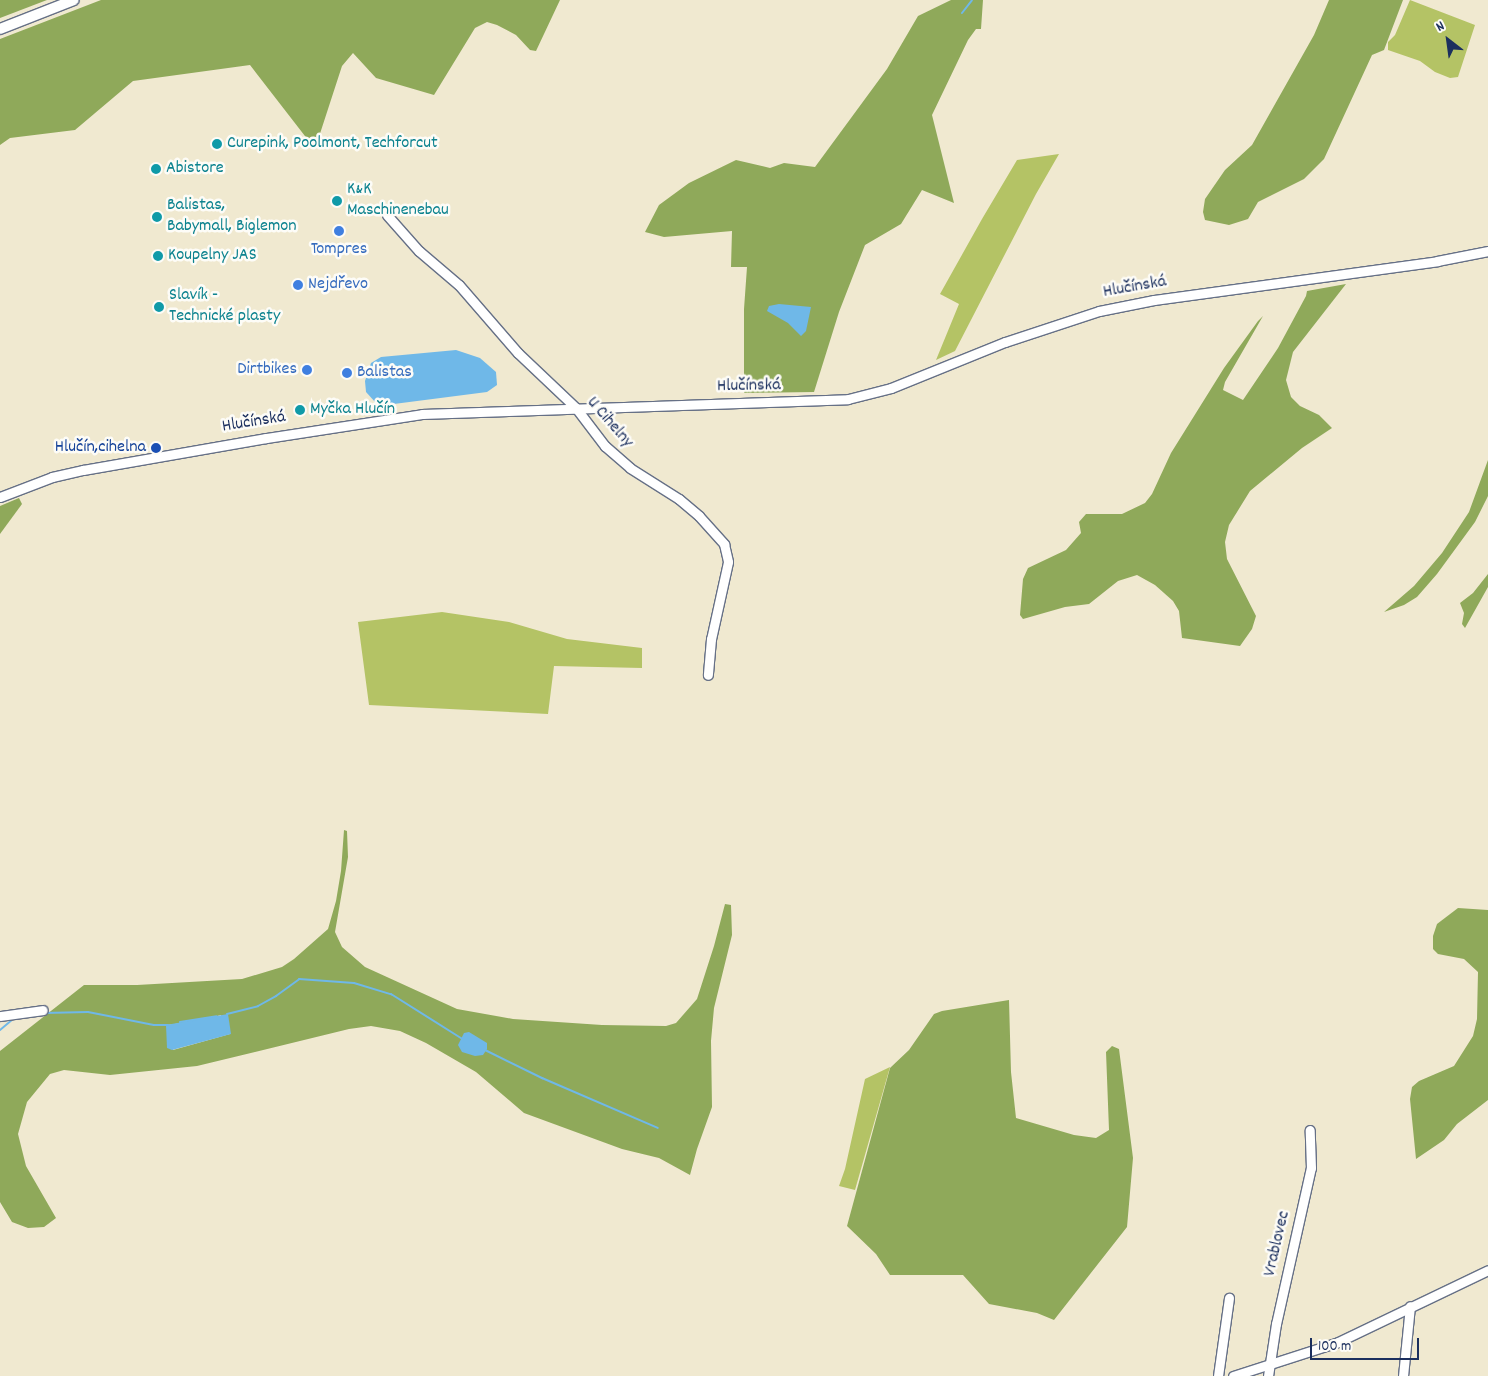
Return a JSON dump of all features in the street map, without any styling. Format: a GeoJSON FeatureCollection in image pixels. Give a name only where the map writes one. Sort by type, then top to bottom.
{"type":"FeatureCollection","features":[{"type":"Feature","properties":{"kind":"main road"},"geometry":{"type":"LineString","coordinates":[[0,29],[74,0]]}},
{"type":"Feature","properties":{"kind":"street","name":"U Cihelny"},"geometry":{"type":"LineString","coordinates":[[387,215],[419,250],[459,285],[518,352],[576,408],[595,435],[616,457],[700,516],[724,544],[728,562],[711,639],[708,675]]}},
{"type":"Feature","properties":{"kind":"street","name":"Hlučínská"},"geometry":{"type":"LineString","coordinates":[[0,497],[52,477],[83,470],[367,421],[441,413],[848,399],[891,388],[1005,342],[1099,311],[1154,300],[1437,261],[1488,251]]}},
{"type":"Feature","properties":{"kind":"street"},"geometry":{"type":"LineString","coordinates":[[0,1016],[43,1010]]}},
{"type":"Feature","properties":{"kind":"street","name":"Vrablovec"},"geometry":{"type":"LineString","coordinates":[[1268,1376],[1268,1365],[1311,1168],[1310,1130]]}},
{"type":"Feature","properties":{"kind":"street"},"geometry":{"type":"LineString","coordinates":[[1233,1376],[1338,1342],[1488,1270]]}},
{"type":"Feature","properties":{"kind":"street"},"geometry":{"type":"LineString","coordinates":[[1218,1376],[1229,1298]]}},
{"type":"Feature","properties":{"kind":"street"},"geometry":{"type":"LineString","coordinates":[[1403,1376],[1410,1306]]}},
{"type":"Feature","properties":{"kind":"green space"},"geometry":{"type":"Polygon","coordinates":[[[0,0],[47,0],[0,18],[0,0]]]}},
{"type":"Feature","properties":{"kind":"green space"},"geometry":{"type":"Polygon","coordinates":[[[101,0],[560,0],[536,51],[530,50],[516,35],[497,25],[487,22],[475,28],[434,95],[376,78],[353,53],[342,66],[315,149],[250,65],[133,81],[75,130],[10,138],[0,145],[0,39],[101,0]]]}},
{"type":"Feature","properties":{"kind":"green space"},"geometry":{"type":"Polygon","coordinates":[[[951,0],[983,0],[981,29],[976,29],[968,40],[932,115],[954,203],[922,190],[901,224],[865,245],[839,312],[814,392],[744,393],[744,309],[747,267],[731,267],[732,231],[664,237],[645,232],[659,205],[689,183],[736,160],[770,168],[784,163],[815,167],[887,69],[918,16],[951,0]]]}},
{"type":"Feature","properties":{"kind":"green space"},"geometry":{"type":"Polygon","coordinates":[[[1329,0],[1403,0],[1384,50],[1372,55],[1324,159],[1304,179],[1258,202],[1248,219],[1229,225],[1205,220],[1203,212],[1205,199],[1225,170],[1252,145],[1314,35],[1329,0]]]}},
{"type":"Feature","properties":{"kind":"green space"},"geometry":{"type":"Polygon","coordinates":[[[1410,0],[1475,25],[1458,77],[1450,78],[1435,72],[1420,61],[1388,50],[1388,42],[1395,35],[1410,0]]]}},
{"type":"Feature","properties":{"kind":"green space"},"geometry":{"type":"Polygon","coordinates":[[[1059,154],[1036,194],[955,351],[936,360],[959,304],[940,294],[1017,160],[1059,154]]]}},
{"type":"Feature","properties":{"kind":"green space"},"geometry":{"type":"Polygon","coordinates":[[[1346,284],[1293,352],[1286,380],[1291,397],[1300,406],[1319,415],[1332,428],[1302,448],[1250,491],[1229,525],[1225,542],[1227,559],[1256,616],[1252,629],[1240,646],[1182,638],[1179,611],[1173,601],[1155,585],[1137,575],[1118,581],[1089,604],[1065,607],[1023,619],[1020,615],[1023,579],[1028,568],[1066,550],[1081,533],[1079,522],[1086,514],[1122,514],[1145,503],[1152,494],[1171,453],[1224,368],[1258,321],[1263,316],[1225,382],[1223,390],[1243,400],[1278,348],[1307,291],[1346,284]]]}},
{"type":"Feature","properties":{"kind":"green space"},"geometry":{"type":"Polygon","coordinates":[[[1488,460],[1488,496],[1475,522],[1437,574],[1417,597],[1404,605],[1384,612],[1414,586],[1442,553],[1469,512],[1488,460]]]}},
{"type":"Feature","properties":{"kind":"green space"},"geometry":{"type":"Polygon","coordinates":[[[19,498],[22,504],[0,534],[0,506],[19,498]]]}},
{"type":"Feature","properties":{"kind":"green space"},"geometry":{"type":"Polygon","coordinates":[[[1488,574],[1488,587],[1465,628],[1462,624],[1464,613],[1460,603],[1473,593],[1488,574]]]}},
{"type":"Feature","properties":{"kind":"green space"},"geometry":{"type":"Polygon","coordinates":[[[442,612],[509,622],[567,639],[642,648],[642,668],[554,666],[548,714],[369,705],[358,622],[442,612]]]}},
{"type":"Feature","properties":{"kind":"green space"},"geometry":{"type":"Polygon","coordinates":[[[344,830],[347,831],[348,857],[335,932],[342,947],[365,967],[457,1009],[513,1019],[602,1025],[666,1026],[676,1023],[697,999],[725,904],[731,905],[732,935],[714,1008],[711,1041],[712,1107],[690,1175],[659,1158],[622,1149],[524,1113],[476,1072],[426,1043],[400,1031],[371,1026],[349,1029],[197,1066],[110,1075],[64,1070],[50,1074],[27,1102],[18,1134],[26,1166],[56,1218],[44,1227],[28,1228],[12,1222],[0,1202],[0,1051],[84,985],[137,985],[242,979],[282,967],[328,929],[336,901],[341,871],[344,830]],[[221,1015],[198,1021],[167,1025],[167,1035],[173,1050],[230,1034],[221,1015]]]}},
{"type":"Feature","properties":{"kind":"green space"},"geometry":{"type":"Polygon","coordinates":[[[1458,908],[1488,910],[1488,1100],[1457,1124],[1444,1140],[1416,1159],[1410,1099],[1412,1087],[1419,1081],[1454,1066],[1473,1036],[1477,1019],[1478,972],[1464,959],[1438,954],[1433,949],[1433,936],[1437,924],[1458,908]]]}},
{"type":"Feature","properties":{"kind":"green space"},"geometry":{"type":"Polygon","coordinates":[[[1009,1000],[1011,1072],[1016,1118],[1074,1135],[1096,1138],[1109,1130],[1106,1052],[1112,1046],[1119,1049],[1133,1158],[1127,1227],[1054,1320],[1037,1313],[989,1304],[963,1275],[890,1275],[876,1254],[847,1226],[890,1068],[909,1050],[934,1014],[1009,1000]]]}},
{"type":"Feature","properties":{"kind":"green space"},"geometry":{"type":"Polygon","coordinates":[[[890,1067],[855,1190],[839,1186],[845,1169],[865,1079],[890,1067]]]}},
{"type":"Feature","properties":{"kind":"water"},"geometry":{"type":"Polygon","coordinates":[[[779,304],[811,307],[806,331],[801,336],[788,323],[767,311],[769,306],[779,304]]]}},
{"type":"Feature","properties":{"kind":"water"},"geometry":{"type":"Polygon","coordinates":[[[456,350],[480,358],[496,372],[497,385],[487,392],[386,405],[376,403],[366,392],[365,381],[371,363],[381,357],[456,350]]]}},
{"type":"Feature","properties":{"kind":"water"},"geometry":{"type":"Polygon","coordinates":[[[228,1014],[231,1034],[172,1050],[167,1048],[166,1025],[228,1014]]]}},
{"type":"Feature","properties":{"kind":"water"},"geometry":{"type":"Polygon","coordinates":[[[469,1032],[487,1043],[487,1049],[483,1055],[475,1056],[462,1052],[458,1045],[464,1033],[469,1032]]]}},
{"type":"Feature","properties":{"kind":"waterway"},"geometry":{"type":"LineString","coordinates":[[962,13],[972,0]]}},
{"type":"Feature","properties":{"kind":"waterway"},"geometry":{"type":"LineString","coordinates":[[227,1014],[258,1006],[276,996],[299,979],[354,983],[391,994],[461,1038]]}},
{"type":"Feature","properties":{"kind":"waterway"},"geometry":{"type":"LineString","coordinates":[[44,1013],[88,1012],[154,1025],[168,1025]]}},
{"type":"Feature","properties":{"kind":"waterway"},"geometry":{"type":"LineString","coordinates":[[180,1022],[217,1016]]}},
{"type":"Feature","properties":{"kind":"waterway"},"geometry":{"type":"LineString","coordinates":[[0,1030],[13,1019],[20,1018]]}},
{"type":"Feature","properties":{"kind":"waterway"},"geometry":{"type":"LineString","coordinates":[[485,1050],[542,1078],[658,1128]]}},
{"type":"Feature","properties":{"kind":"place","name":"Curepink, Poolmont, Techforcut"},"geometry":{"type":"Point","coordinates":[217,144]}},
{"type":"Feature","properties":{"kind":"place","name":"Abistore"},"geometry":{"type":"Point","coordinates":[156,169]}},
{"type":"Feature","properties":{"kind":"place","name":"K&K Maschinenebau"},"geometry":{"type":"Point","coordinates":[337,201]}},
{"type":"Feature","properties":{"kind":"place","name":"Balistas, Babymall, Biglemon"},"geometry":{"type":"Point","coordinates":[157,217]}},
{"type":"Feature","properties":{"kind":"place","name":"Tompres"},"geometry":{"type":"Point","coordinates":[339,231]}},
{"type":"Feature","properties":{"kind":"place","name":"Koupelny JAS"},"geometry":{"type":"Point","coordinates":[158,256]}},
{"type":"Feature","properties":{"kind":"place","name":"Nejdřevo"},"geometry":{"type":"Point","coordinates":[298,285]}},
{"type":"Feature","properties":{"kind":"place","name":"Slavík - Technické plasty"},"geometry":{"type":"Point","coordinates":[159,307]}},
{"type":"Feature","properties":{"kind":"place","name":"Dirtbikes"},"geometry":{"type":"Point","coordinates":[307,370]}},
{"type":"Feature","properties":{"kind":"place","name":"Balistas"},"geometry":{"type":"Point","coordinates":[347,373]}},
{"type":"Feature","properties":{"kind":"place","name":"Myčka Hlučín"},"geometry":{"type":"Point","coordinates":[300,410]}},
{"type":"Feature","properties":{"kind":"place","name":"Hlučín,cihelna"},"geometry":{"type":"Point","coordinates":[156,448]}}]}
